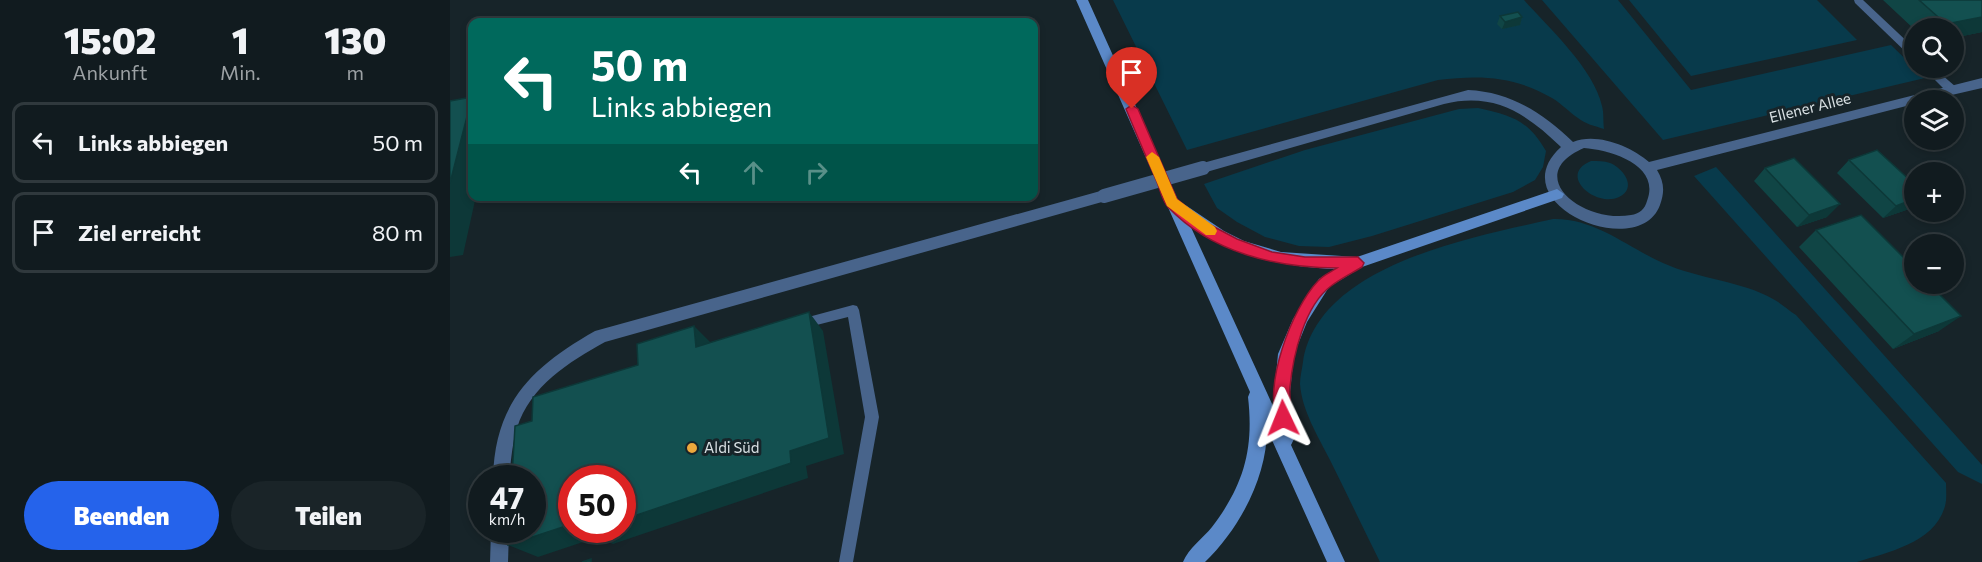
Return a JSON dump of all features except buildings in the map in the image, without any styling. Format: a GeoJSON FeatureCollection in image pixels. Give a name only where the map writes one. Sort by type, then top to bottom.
{"type":"FeatureCollection","features":[{"type":"Feature","properties":{"kind":"main road"},"geometry":{"type":"LineString","coordinates":[[1082,0],[1336,562]]}},
{"type":"Feature","properties":{"kind":"main road"},"geometry":{"type":"LineString","coordinates":[[1288,454],[1281,401],[1286,354],[1310,301],[1324,283],[1358,263],[1557,194]]}},
{"type":"Feature","properties":{"kind":"main road"},"geometry":{"type":"LineString","coordinates":[[1172,202],[1211,231],[1232,243],[1271,258],[1305,262],[1358,263]]}},
{"type":"Feature","properties":{"kind":"main road"},"geometry":{"type":"LineString","coordinates":[[1192,562],[1207,548],[1238,501],[1254,465],[1260,421],[1253,379]]}},
{"type":"Feature","properties":{"kind":"street","name":"Ellener Allee"},"geometry":{"type":"LineString","coordinates":[[1952,90],[1982,83]]}},
{"type":"Feature","properties":{"kind":"street"},"geometry":{"type":"LineString","coordinates":[[502,465],[505,439],[513,413],[531,385],[553,364],[601,336],[1436,102],[1469,95],[1503,100],[1536,116],[1570,147]]}},
{"type":"Feature","properties":{"kind":"street","name":"Ellener Allee"},"geometry":{"type":"LineString","coordinates":[[1647,168],[1670,160],[1904,102]]}},
{"type":"Feature","properties":{"kind":"street"},"geometry":{"type":"LineString","coordinates":[[1591,143],[1613,146],[1626,151],[1647,168],[1656,183],[1657,199],[1649,212],[1634,221],[1613,223],[1591,218],[1571,208],[1557,194],[1551,179],[1552,166],[1558,154],[1570,147],[1591,143]]}},
{"type":"Feature","properties":{"kind":"street"},"geometry":{"type":"LineString","coordinates":[[499,562],[500,543]]}},
{"type":"Feature","properties":{"kind":"lane"},"geometry":{"type":"LineString","coordinates":[[1858,1],[1904,45]]}},
{"type":"Feature","properties":{"kind":"lane"},"geometry":{"type":"LineString","coordinates":[[1939,78],[1952,90]]}},
{"type":"Feature","properties":{"kind":"lane"},"geometry":{"type":"LineString","coordinates":[[786,328],[854,310],[872,417],[846,562]]}},
{"type":"Feature","properties":{"kind":"shaded area"},"geometry":{"type":"Polygon","coordinates":[[[1113,0],[1524,0],[1569,50],[1590,78],[1602,106],[1604,129],[1584,122],[1552,98],[1524,85],[1497,79],[1469,78],[1438,80],[1187,150],[1113,0]]]}},
{"type":"Feature","properties":{"kind":"shaded area"},"geometry":{"type":"Polygon","coordinates":[[[1542,0],[1618,0],[1691,90],[1891,45],[1904,58],[1904,78],[1925,78],[1663,140],[1542,0]]]}},
{"type":"Feature","properties":{"kind":"shaded area"},"geometry":{"type":"Polygon","coordinates":[[[1629,0],[1817,0],[1857,40],[1691,76],[1629,0]]]}},
{"type":"Feature","properties":{"kind":"shaded area"},"geometry":{"type":"Polygon","coordinates":[[[1478,108],[1518,120],[1539,140],[1546,151],[1543,167],[1535,180],[1513,192],[1372,236],[1329,247],[1299,246],[1265,237],[1217,208],[1204,184],[1305,150],[1459,109],[1478,108]]]}},
{"type":"Feature","properties":{"kind":"shaded area"},"geometry":{"type":"Polygon","coordinates":[[[1591,161],[1608,162],[1620,169],[1628,184],[1625,193],[1610,199],[1600,198],[1584,188],[1579,181],[1578,174],[1581,167],[1591,161]]]}},
{"type":"Feature","properties":{"kind":"shaded area"},"geometry":{"type":"Polygon","coordinates":[[[1716,167],[1982,465],[1982,484],[1958,472],[1694,176],[1716,167]]]}},
{"type":"Feature","properties":{"kind":"shaded area"},"geometry":{"type":"Polygon","coordinates":[[[1553,219],[1583,223],[1597,228],[1663,263],[1761,293],[1796,315],[1946,483],[1945,506],[1940,519],[1931,529],[1909,544],[1857,562],[1380,562],[1307,414],[1301,394],[1303,362],[1315,328],[1337,301],[1368,278],[1404,260],[1443,246],[1553,219]]]}},
{"type":"Feature","properties":{"kind":"slow traffic"},"geometry":{"type":"LineString","coordinates":[[1152,157],[1172,202],[1210,231]]}},
{"type":"Feature","properties":{"kind":"place","name":"Aldi Süd"},"geometry":{"type":"Point","coordinates":[692,448]}},
{"type":"Feature","properties":{"kind":"route"},"geometry":{"type":"LineString","coordinates":[[1132,109],[1172,202],[1201,226],[1232,243],[1271,258],[1305,262],[1358,263],[1324,283],[1310,301],[1301,319],[1286,354],[1281,401],[1283,418]]}}]}
